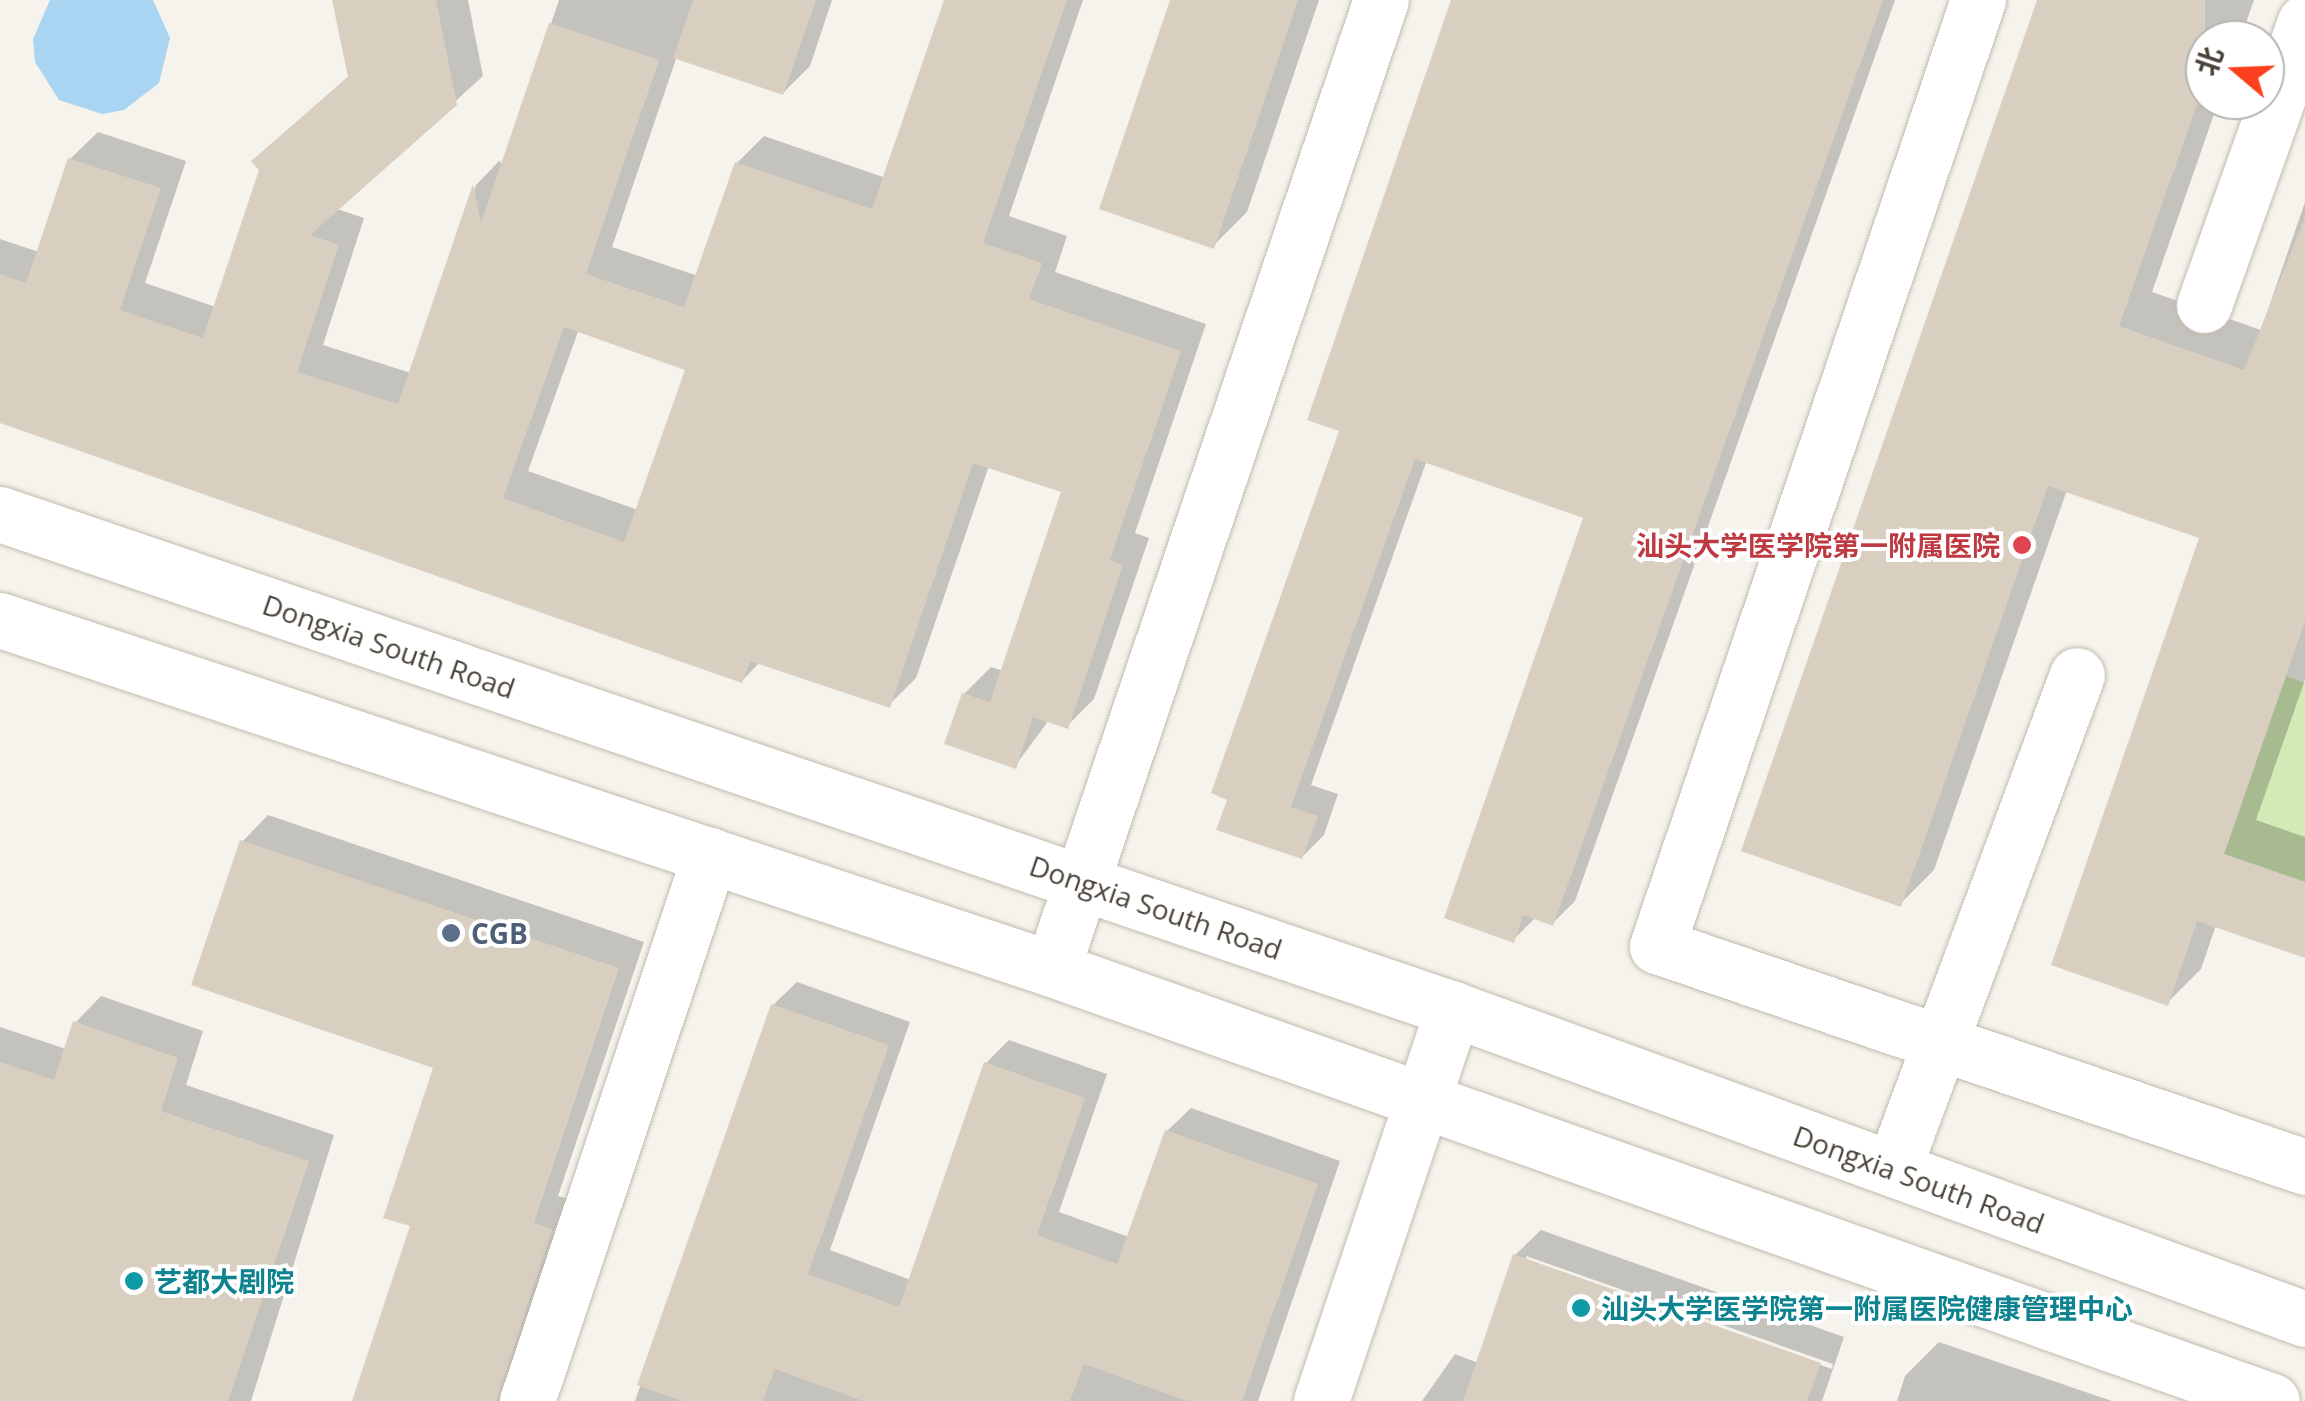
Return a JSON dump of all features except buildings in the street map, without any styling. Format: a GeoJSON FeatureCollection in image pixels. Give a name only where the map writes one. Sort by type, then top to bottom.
{"type":"FeatureCollection","features":[{"type":"Feature","properties":{"kind":"street"},"geometry":{"type":"LineString","coordinates":[[1052,968],[1381,0]]}},
{"type":"Feature","properties":{"kind":"street"},"geometry":{"type":"LineString","coordinates":[[1978,0],[1657,946],[2305,1166]]}},
{"type":"Feature","properties":{"kind":"street"},"geometry":{"type":"LineString","coordinates":[[2204,305],[2305,22]]}},
{"type":"Feature","properties":{"kind":"street","name":"Dongxia South Road"},"geometry":{"type":"LineString","coordinates":[[0,514],[1453,1009],[2305,1319]]}},
{"type":"Feature","properties":{"kind":"street"},"geometry":{"type":"LineString","coordinates":[[0,620],[1052,968],[2272,1401]]}},
{"type":"Feature","properties":{"kind":"street"},"geometry":{"type":"LineString","coordinates":[[1893,1169],[2077,675]]}},
{"type":"Feature","properties":{"kind":"street"},"geometry":{"type":"LineString","coordinates":[[527,1401],[710,855]]}},
{"type":"Feature","properties":{"kind":"street"},"geometry":{"type":"LineString","coordinates":[[1321,1401],[1453,1009]]}},
{"type":"Feature","properties":{"kind":"green space"},"geometry":{"type":"Polygon","coordinates":[[[2286,676],[2305,683],[2305,882],[2224,854],[2286,676]]]}},
{"type":"Feature","properties":{"kind":"water"},"geometry":{"type":"Polygon","coordinates":[[[50,0],[153,0],[170,38],[159,83],[124,110],[102,114],[59,100],[35,62],[33,39],[50,0]]]}},
{"type":"Feature","properties":{"kind":"place","name":"汕头大学医学院第一附属医院"},"geometry":{"type":"Point","coordinates":[2022,545]}},
{"type":"Feature","properties":{"kind":"place","name":"CGB"},"geometry":{"type":"Point","coordinates":[451,933]}},
{"type":"Feature","properties":{"kind":"place","name":"艺都大剧院"},"geometry":{"type":"Point","coordinates":[134,1281]}},
{"type":"Feature","properties":{"kind":"place","name":"汕头大学医学院第一附属医院健康管理中心"},"geometry":{"type":"Point","coordinates":[1581,1308]}}]}
